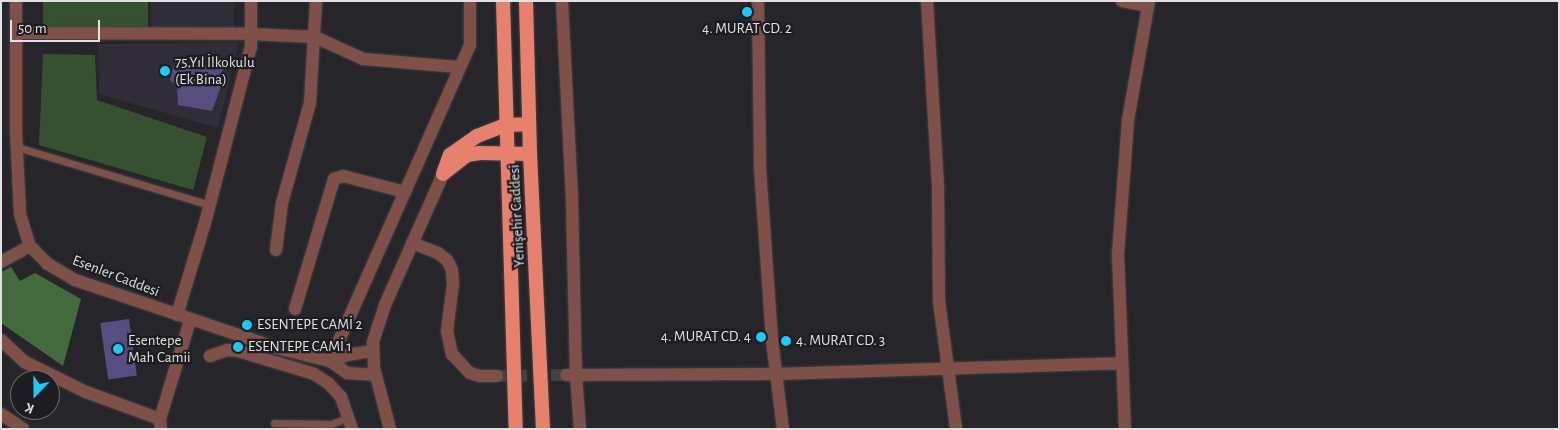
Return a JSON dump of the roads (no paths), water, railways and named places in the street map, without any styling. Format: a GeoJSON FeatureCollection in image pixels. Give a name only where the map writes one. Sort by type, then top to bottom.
{"type":"FeatureCollection","features":[{"type":"Feature","properties":{"kind":"highway","name":"Yenişehir Caddesi"},"geometry":{"type":"LineString","coordinates":[[502,1],[516,429]]}},
{"type":"Feature","properties":{"kind":"highway","name":"Yenişehir Caddesi"},"geometry":{"type":"LineString","coordinates":[[526,1],[530,154],[544,429]]}},
{"type":"Feature","properties":{"kind":"highway"},"geometry":{"type":"LineString","coordinates":[[443,174],[450,155],[458,147],[477,136],[506,125],[529,124]]}},
{"type":"Feature","properties":{"kind":"highway"},"geometry":{"type":"LineString","coordinates":[[443,174],[467,155],[480,153],[530,154]]}},
{"type":"Feature","properties":{"kind":"street","name":"Esenler Caddesi"},"geometry":{"type":"LineString","coordinates":[[16,1],[17,147],[20,214],[30,246],[48,264],[75,280],[278,348],[330,361],[347,373],[376,375]]}},
{"type":"Feature","properties":{"kind":"street"},"geometry":{"type":"LineString","coordinates":[[177,315],[239,101],[251,47],[250,1]]}},
{"type":"Feature","properties":{"kind":"street"},"geometry":{"type":"LineString","coordinates":[[330,361],[458,67],[470,45],[472,29],[470,1]]}},
{"type":"Feature","properties":{"kind":"street"},"geometry":{"type":"LineString","coordinates":[[562,1],[572,201],[571,375],[580,429]]}},
{"type":"Feature","properties":{"kind":"street"},"geometry":{"type":"LineString","coordinates":[[927,1],[938,187],[940,301],[956,429]]}},
{"type":"Feature","properties":{"kind":"street"},"geometry":{"type":"LineString","coordinates":[[1122,1],[1149,4],[1127,139],[1118,254],[1125,429]]}},
{"type":"Feature","properties":{"kind":"street"},"geometry":{"type":"LineString","coordinates":[[276,250],[282,203],[310,103],[319,2]]}},
{"type":"Feature","properties":{"kind":"street"},"geometry":{"type":"LineString","coordinates":[[759,2],[760,168],[776,374],[783,429]]}},
{"type":"Feature","properties":{"kind":"street"},"geometry":{"type":"LineString","coordinates":[[16,33],[315,36],[363,59],[458,67]]}},
{"type":"Feature","properties":{"kind":"street"},"geometry":{"type":"LineString","coordinates":[[390,429],[376,375],[373,342],[385,305],[443,174]]}},
{"type":"Feature","properties":{"kind":"street"},"geometry":{"type":"LineString","coordinates":[[295,309],[334,179],[343,176],[405,192]]}},
{"type":"Feature","properties":{"kind":"street"},"geometry":{"type":"LineString","coordinates":[[412,243],[438,253],[447,260],[452,270],[453,284],[447,330],[452,354],[470,373],[480,376],[498,376]]}},
{"type":"Feature","properties":{"kind":"street"},"geometry":{"type":"LineString","coordinates":[[1,262],[30,246]]}},
{"type":"Feature","properties":{"kind":"street"},"geometry":{"type":"LineString","coordinates":[[1,340],[26,362],[86,392],[160,424],[190,320]]}},
{"type":"Feature","properties":{"kind":"street"},"geometry":{"type":"LineString","coordinates":[[210,356],[227,350],[238,351],[314,374],[335,389],[346,405],[350,423]]}},
{"type":"Feature","properties":{"kind":"street"},"geometry":{"type":"LineString","coordinates":[[330,361],[347,355],[374,352]]}},
{"type":"Feature","properties":{"kind":"street"},"geometry":{"type":"LineString","coordinates":[[571,375],[776,374],[948,367],[1121,363]]}},
{"type":"Feature","properties":{"kind":"street"},"geometry":{"type":"LineString","coordinates":[[1,414],[23,429]]}},
{"type":"Feature","properties":{"kind":"lane"},"geometry":{"type":"LineString","coordinates":[[17,147],[210,205]]}},
{"type":"Feature","properties":{"kind":"lane"},"geometry":{"type":"LineString","coordinates":[[274,423],[350,423]]}},
{"type":"Feature","properties":{"kind":"tunnel"},"geometry":{"type":"LineString","coordinates":[[497,376],[566,375]]}},
{"type":"Feature","properties":{"kind":"place","name":"4. MURAT CD. 2"},"geometry":{"type":"Point","coordinates":[747,12]}},
{"type":"Feature","properties":{"kind":"place","name":"75.Yıl İlkokulu (Ek Bina)"},"geometry":{"type":"Point","coordinates":[165,71]}},
{"type":"Feature","properties":{"kind":"place","name":"ESENTEPE CAMİ 2"},"geometry":{"type":"Point","coordinates":[247,325]}},
{"type":"Feature","properties":{"kind":"place","name":"4. MURAT CD. 4"},"geometry":{"type":"Point","coordinates":[761,337]}},
{"type":"Feature","properties":{"kind":"place","name":"4. MURAT CD. 3"},"geometry":{"type":"Point","coordinates":[786,341]}},
{"type":"Feature","properties":{"kind":"place","name":"ESENTEPE CAMİ 1"},"geometry":{"type":"Point","coordinates":[238,347]}},
{"type":"Feature","properties":{"kind":"place","name":"Esentepe Mah Camii"},"geometry":{"type":"Point","coordinates":[118,349]}}]}
